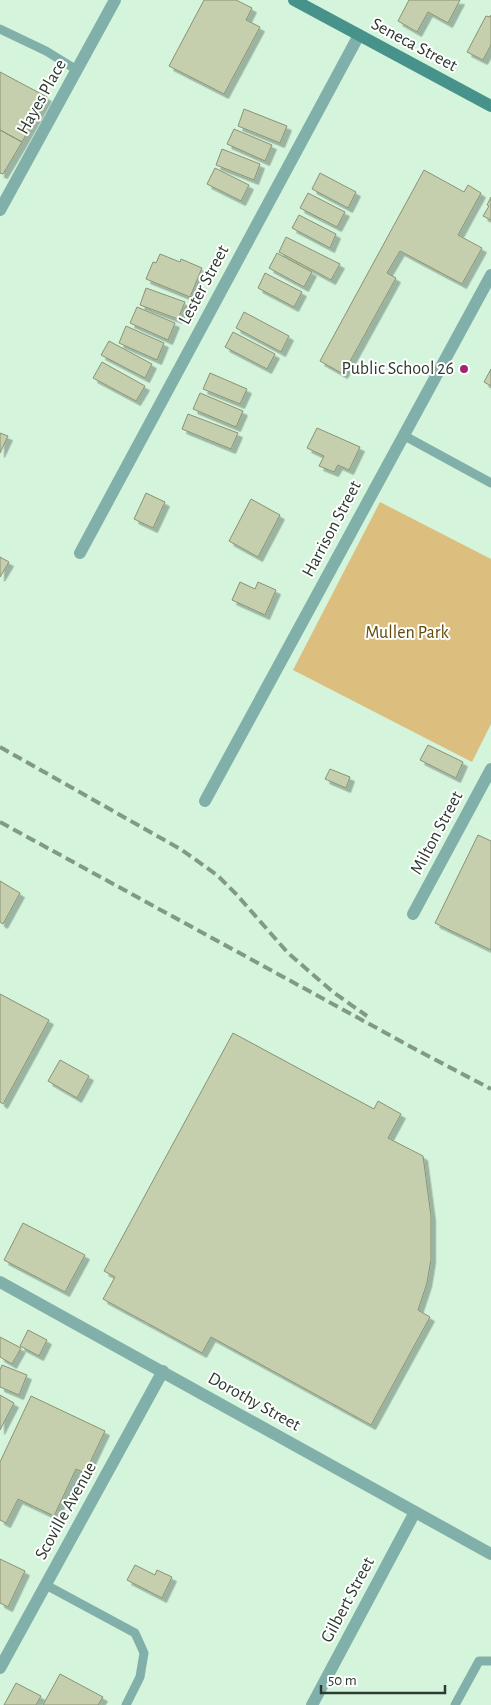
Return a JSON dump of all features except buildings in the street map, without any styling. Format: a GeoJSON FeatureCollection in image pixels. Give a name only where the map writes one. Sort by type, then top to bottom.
{"type":"FeatureCollection","features":[{"type":"Feature","properties":{"kind":"main road","name":"Seneca Street"},"geometry":{"type":"LineString","coordinates":[[294,0],[491,106]]}},
{"type":"Feature","properties":{"kind":"street","name":"Hayes Place"},"geometry":{"type":"LineString","coordinates":[[0,210],[115,0]]}},
{"type":"Feature","properties":{"kind":"street","name":"Lester Street"},"geometry":{"type":"LineString","coordinates":[[80,553],[359,35]]}},
{"type":"Feature","properties":{"kind":"street","name":"Harrison Street"},"geometry":{"type":"LineString","coordinates":[[205,801],[491,275]]}},
{"type":"Feature","properties":{"kind":"street","name":"Milton Street"},"geometry":{"type":"LineString","coordinates":[[413,914],[491,769]]}},
{"type":"Feature","properties":{"kind":"street","name":"Dorothy Street"},"geometry":{"type":"LineString","coordinates":[[0,1282],[491,1554]]}},
{"type":"Feature","properties":{"kind":"street","name":"Scoville Avenue"},"geometry":{"type":"LineString","coordinates":[[0,1668],[163,1371]]}},
{"type":"Feature","properties":{"kind":"street","name":"Gilbert Street"},"geometry":{"type":"LineString","coordinates":[[312,1705],[415,1512]]}},
{"type":"Feature","properties":{"kind":"lane"},"geometry":{"type":"LineString","coordinates":[[0,29],[46,51],[77,70]]}},
{"type":"Feature","properties":{"kind":"lane"},"geometry":{"type":"LineString","coordinates":[[403,435],[491,483]]}},
{"type":"Feature","properties":{"kind":"lane"},"geometry":{"type":"LineString","coordinates":[[46,1585],[135,1633],[144,1653],[140,1677],[126,1705]]}},
{"type":"Feature","properties":{"kind":"lane"},"geometry":{"type":"LineString","coordinates":[[455,1705],[479,1661],[491,1661]]}},
{"type":"Feature","properties":{"kind":"green space","name":"Mullen Park"},"geometry":{"type":"Polygon","coordinates":[[[380,502],[491,559],[491,724],[472,762],[293,670],[380,502]]]}},
{"type":"Feature","properties":{"kind":"railway"},"geometry":{"type":"LineString","coordinates":[[0,747],[182,850],[217,875],[288,953],[333,992],[367,1016]]}},
{"type":"Feature","properties":{"kind":"railway"},"geometry":{"type":"LineString","coordinates":[[0,822],[491,1089]]}},
{"type":"Feature","properties":{"kind":"place","name":"Public School 26"},"geometry":{"type":"Point","coordinates":[464,369]}}]}
